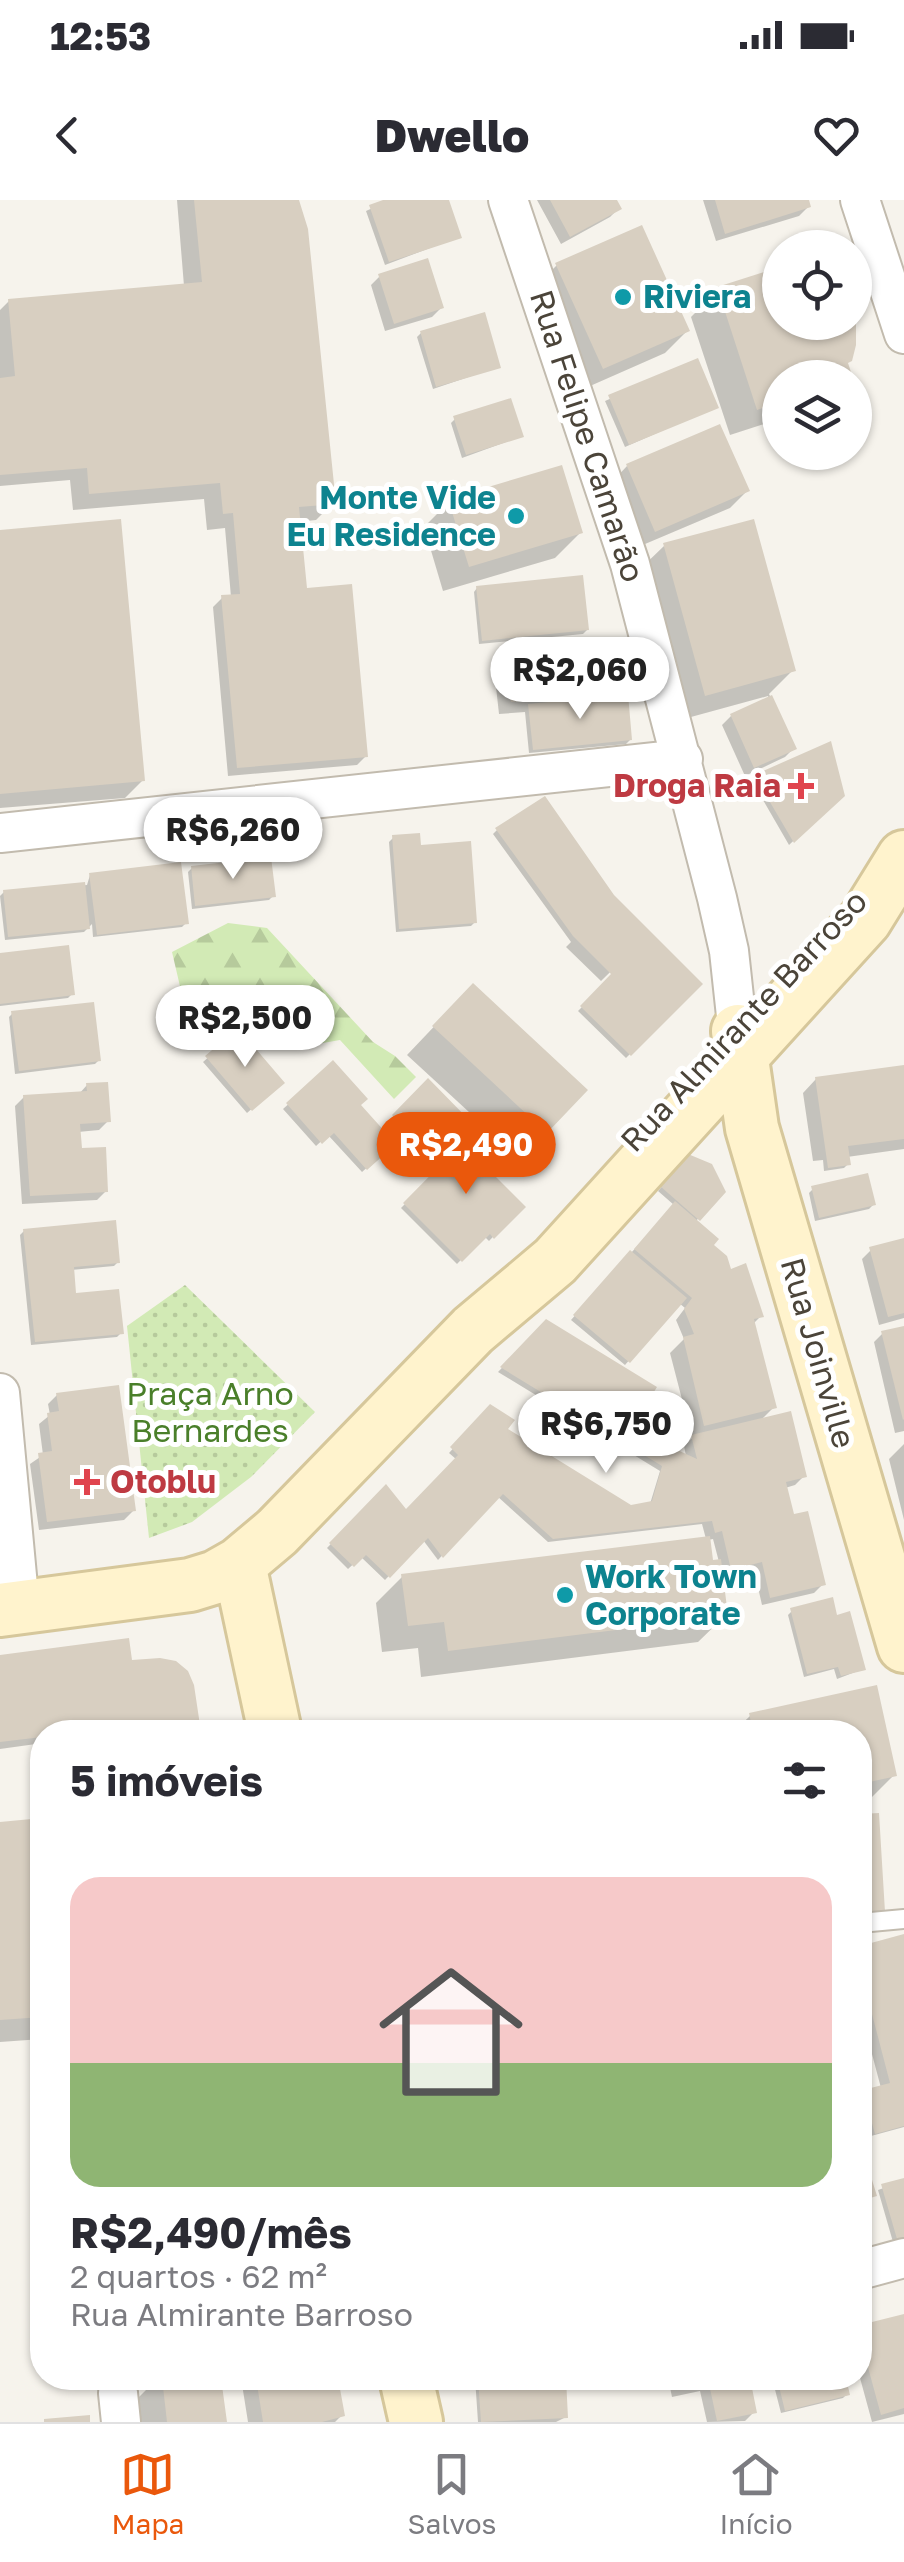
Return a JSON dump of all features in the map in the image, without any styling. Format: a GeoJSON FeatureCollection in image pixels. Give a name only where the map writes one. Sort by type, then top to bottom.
{"type":"FeatureCollection","features":[{"type":"Feature","properties":{"kind":"main road","name":"Rua Almirante Barroso"},"geometry":{"type":"LineString","coordinates":[[10,1609],[216,1577],[239,1564],[277,1532],[473,1330],[554,1261],[739,1041],[865,920],[904,855]]}},
{"type":"Feature","properties":{"kind":"main road","name":"Rua Joinville"},"geometry":{"type":"LineString","coordinates":[[739,1041],[752,1128],[904,1646]]}},
{"type":"Feature","properties":{"kind":"main road"},"geometry":{"type":"LineString","coordinates":[[239,1564],[272,1720]]}},
{"type":"Feature","properties":{"kind":"main road"},"geometry":{"type":"LineString","coordinates":[[409,2390],[416,2422]]}},
{"type":"Feature","properties":{"kind":"street","name":"Rua Felipe Camarão"},"geometry":{"type":"LineString","coordinates":[[508,200],[630,564],[683,758],[729,951],[739,1041]]}},
{"type":"Feature","properties":{"kind":"street"},"geometry":{"type":"LineString","coordinates":[[860,200],[904,334]]}},
{"type":"Feature","properties":{"kind":"street"},"geometry":{"type":"LineString","coordinates":[[0,833],[683,758]]}},
{"type":"Feature","properties":{"kind":"street"},"geometry":{"type":"LineString","coordinates":[[0,1393],[10,1609]]}},
{"type":"Feature","properties":{"kind":"street"},"geometry":{"type":"LineString","coordinates":[[872,2267],[904,2258]]}},
{"type":"Feature","properties":{"kind":"lane"},"geometry":{"type":"LineString","coordinates":[[872,1921],[904,1919]]}},
{"type":"Feature","properties":{"kind":"green space"},"geometry":{"type":"Polygon","coordinates":[[[228,923],[267,928],[373,1042],[395,1056],[416,1077],[394,1099],[340,1040],[306,1046],[248,994],[186,1012],[172,952],[228,923]]]}},
{"type":"Feature","properties":{"kind":"green space","name":"Praça Arno Bernardes"},"geometry":{"type":"Polygon","coordinates":[[[185,1285],[315,1412],[251,1477],[192,1522],[149,1538],[127,1326],[185,1285]]]}},
{"type":"Feature","properties":{"kind":"building"},"geometry":{"type":"Polygon","coordinates":[[[194,200],[299,200],[308,229],[336,504],[299,507],[307,588],[352,584],[368,757],[237,768],[221,595],[240,594],[233,513],[223,514],[220,483],[89,494],[87,468],[0,475],[0,378],[15,376],[8,299],[202,282],[194,200]]]}},
{"type":"Feature","properties":{"kind":"building"},"geometry":{"type":"Polygon","coordinates":[[[383,200],[449,200],[462,238],[389,262],[369,205],[383,200]]]}},
{"type":"Feature","properties":{"kind":"building"},"geometry":{"type":"Polygon","coordinates":[[[550,200],[617,200],[622,209],[570,237],[550,200]]]}},
{"type":"Feature","properties":{"kind":"building"},"geometry":{"type":"Polygon","coordinates":[[[715,200],[809,200],[811,207],[725,234],[715,200]]]}},
{"type":"Feature","properties":{"kind":"building","name":"Riviera"},"geometry":{"type":"Polygon","coordinates":[[[642,225],[690,331],[603,369],[555,263],[642,225]]]}},
{"type":"Feature","properties":{"kind":"building"},"geometry":{"type":"Polygon","coordinates":[[[428,258],[444,308],[394,324],[378,274],[428,258]]]}},
{"type":"Feature","properties":{"kind":"building"},"geometry":{"type":"Polygon","coordinates":[[[762,273],[762,340],[856,340],[852,360],[762,360],[762,408],[757,410],[717,287],[762,273]]]}},
{"type":"Feature","properties":{"kind":"building"},"geometry":{"type":"Polygon","coordinates":[[[485,312],[501,368],[436,387],[420,331],[485,312]]]}},
{"type":"Feature","properties":{"kind":"building"},"geometry":{"type":"Polygon","coordinates":[[[698,358],[719,408],[629,445],[608,395],[698,358]]]}},
{"type":"Feature","properties":{"kind":"building"},"geometry":{"type":"Polygon","coordinates":[[[511,398],[524,437],[466,455],[453,416],[511,398]]]}},
{"type":"Feature","properties":{"kind":"building"},"geometry":{"type":"Polygon","coordinates":[[[720,424],[750,491],[655,532],[626,464],[720,424]]]}},
{"type":"Feature","properties":{"kind":"building","name":"Monte Vide Eu Residence"},"geometry":{"type":"Polygon","coordinates":[[[562,465],[583,533],[469,567],[448,499],[562,465]]]}},
{"type":"Feature","properties":{"kind":"building"},"geometry":{"type":"Polygon","coordinates":[[[121,519],[145,781],[0,794],[0,530],[121,519]]]}},
{"type":"Feature","properties":{"kind":"building"},"geometry":{"type":"Polygon","coordinates":[[[754,519],[796,671],[705,696],[663,543],[754,519]]]}},
{"type":"Feature","properties":{"kind":"building"},"geometry":{"type":"Polygon","coordinates":[[[583,575],[589,630],[482,641],[476,586],[583,575]]]}},
{"type":"Feature","properties":{"kind":"building"},"geometry":{"type":"Polygon","coordinates":[[[578,637],[584,695],[511,702],[505,644],[578,637]]]}},
{"type":"Feature","properties":{"kind":"building"},"geometry":{"type":"Polygon","coordinates":[[[628,694],[632,740],[533,750],[528,704],[628,694]]]}},
{"type":"Feature","properties":{"kind":"building"},"geometry":{"type":"Polygon","coordinates":[[[772,695],[797,749],[754,768],[730,714],[772,695]]]}},
{"type":"Feature","properties":{"kind":"building","name":"Droga Raia"},"geometry":{"type":"Polygon","coordinates":[[[831,741],[845,796],[794,843],[754,775],[831,741]]]}},
{"type":"Feature","properties":{"kind":"building"},"geometry":{"type":"Polygon","coordinates":[[[545,796],[614,895],[703,984],[631,1056],[580,1006],[611,974],[573,936],[495,828],[545,796]]]}},
{"type":"Feature","properties":{"kind":"building"},"geometry":{"type":"Polygon","coordinates":[[[420,833],[421,845],[471,841],[477,923],[399,929],[392,835],[420,833]]]}},
{"type":"Feature","properties":{"kind":"building"},"geometry":{"type":"Polygon","coordinates":[[[271,857],[276,897],[195,906],[191,866],[271,857]]]}},
{"type":"Feature","properties":{"kind":"building"},"geometry":{"type":"Polygon","coordinates":[[[181,862],[189,924],[97,935],[89,873],[181,862]]]}},
{"type":"Feature","properties":{"kind":"building"},"geometry":{"type":"Polygon","coordinates":[[[85,882],[90,929],[8,937],[3,890],[85,882]]]}},
{"type":"Feature","properties":{"kind":"building"},"geometry":{"type":"Polygon","coordinates":[[[69,945],[75,995],[0,1004],[0,953],[69,945]]]}},
{"type":"Feature","properties":{"kind":"building"},"geometry":{"type":"Polygon","coordinates":[[[473,983],[588,1090],[547,1133],[432,1026],[473,983]]]}},
{"type":"Feature","properties":{"kind":"building"},"geometry":{"type":"Polygon","coordinates":[[[94,1002],[101,1061],[19,1071],[11,1011],[94,1002]]]}},
{"type":"Feature","properties":{"kind":"building"},"geometry":{"type":"Polygon","coordinates":[[[238,1028],[285,1083],[252,1111],[205,1056],[238,1028]]]}},
{"type":"Feature","properties":{"kind":"building"},"geometry":{"type":"Polygon","coordinates":[[[333,1060],[368,1099],[361,1105],[396,1144],[367,1170],[334,1133],[322,1144],[286,1103],[333,1060]]]}},
{"type":"Feature","properties":{"kind":"building"},"geometry":{"type":"Polygon","coordinates":[[[904,1065],[904,1139],[848,1146],[851,1165],[828,1168],[815,1077],[904,1065]]]}},
{"type":"Feature","properties":{"kind":"building"},"geometry":{"type":"Polygon","coordinates":[[[428,1078],[474,1125],[438,1161],[392,1115],[428,1078]]]}},
{"type":"Feature","properties":{"kind":"building"},"geometry":{"type":"Polygon","coordinates":[[[108,1082],[111,1122],[80,1124],[82,1148],[106,1147],[108,1192],[30,1196],[23,1095],[87,1091],[86,1083],[108,1082]]]}},
{"type":"Feature","properties":{"kind":"building"},"geometry":{"type":"Polygon","coordinates":[[[478,1127],[507,1156],[491,1172],[526,1207],[494,1239],[490,1234],[462,1262],[403,1203],[478,1127]]]}},
{"type":"Feature","properties":{"kind":"building"},"geometry":{"type":"Polygon","coordinates":[[[688,1154],[712,1164],[726,1192],[700,1221],[660,1186],[688,1154]]]}},
{"type":"Feature","properties":{"kind":"building"},"geometry":{"type":"Polygon","coordinates":[[[868,1173],[876,1205],[819,1218],[811,1186],[868,1173]]]}},
{"type":"Feature","properties":{"kind":"building"},"geometry":{"type":"Polygon","coordinates":[[[675,1201],[719,1239],[714,1245],[727,1256],[731,1269],[746,1263],[764,1317],[754,1319],[777,1408],[704,1426],[683,1337],[694,1334],[684,1309],[692,1298],[634,1249],[675,1201]]]}},
{"type":"Feature","properties":{"kind":"building"},"geometry":{"type":"Polygon","coordinates":[[[116,1220],[120,1263],[74,1267],[76,1293],[119,1289],[124,1334],[35,1342],[23,1229],[116,1220]]]}},
{"type":"Feature","properties":{"kind":"building"},"geometry":{"type":"Polygon","coordinates":[[[904,1238],[904,1313],[888,1317],[869,1247],[904,1238]]]}},
{"type":"Feature","properties":{"kind":"building"},"geometry":{"type":"Polygon","coordinates":[[[630,1250],[687,1298],[630,1363],[573,1315],[630,1250]]]}},
{"type":"Feature","properties":{"kind":"building"},"geometry":{"type":"Polygon","coordinates":[[[546,1319],[657,1387],[645,1406],[684,1430],[673,1448],[697,1459],[691,1435],[791,1411],[807,1477],[786,1482],[794,1514],[808,1511],[826,1585],[770,1598],[762,1562],[731,1570],[722,1531],[715,1533],[712,1521],[553,1539],[503,1494],[443,1558],[428,1538],[390,1578],[366,1555],[354,1567],[329,1543],[386,1484],[406,1509],[458,1455],[450,1447],[490,1404],[515,1420],[508,1429],[631,1505],[652,1501],[662,1466],[500,1367],[546,1319]]]}},
{"type":"Feature","properties":{"kind":"building"},"geometry":{"type":"Polygon","coordinates":[[[904,1326],[904,1419],[903,1420],[881,1331],[904,1326]]]}},
{"type":"Feature","properties":{"kind":"building","name":"Otoblu"},"geometry":{"type":"Polygon","coordinates":[[[119,1385],[136,1511],[47,1522],[38,1453],[52,1451],[47,1413],[59,1411],[56,1393],[119,1385]]]}},
{"type":"Feature","properties":{"kind":"building","name":"Work Town Corporate"},"geometry":{"type":"Polygon","coordinates":[[[710,1536],[713,1560],[721,1559],[728,1616],[448,1651],[444,1622],[408,1626],[401,1574],[710,1536]]]}},
{"type":"Feature","properties":{"kind":"building"},"geometry":{"type":"Polygon","coordinates":[[[833,1597],[837,1615],[850,1611],[866,1670],[841,1676],[838,1667],[807,1674],[790,1608],[833,1597]]]}},
{"type":"Feature","properties":{"kind":"building"},"geometry":{"type":"Polygon","coordinates":[[[129,1638],[132,1660],[176,1661],[188,1671],[199,1720],[30,1720],[30,1738],[0,1742],[0,1655],[129,1638]]]}},
{"type":"Feature","properties":{"kind":"building"},"geometry":{"type":"Polygon","coordinates":[[[877,1685],[897,1776],[872,1781],[872,1720],[750,1720],[749,1713],[877,1685]]]}},
{"type":"Feature","properties":{"kind":"building"},"geometry":{"type":"Polygon","coordinates":[[[872,1813],[879,1813],[885,1912],[872,1913],[872,1813]]]}},
{"type":"Feature","properties":{"kind":"building"},"geometry":{"type":"Polygon","coordinates":[[[30,1819],[30,2018],[0,2020],[0,1822],[30,1819]]]}},
{"type":"Feature","properties":{"kind":"building"},"geometry":{"type":"Polygon","coordinates":[[[904,1934],[904,2126],[875,2134],[872,2088],[890,2083],[872,2014],[872,1943],[904,1934]]]}},
{"type":"Feature","properties":{"kind":"building"},"geometry":{"type":"Polygon","coordinates":[[[904,2178],[904,2237],[897,2239],[881,2184],[904,2178]]]}},
{"type":"Feature","properties":{"kind":"building"},"geometry":{"type":"Polygon","coordinates":[[[904,2314],[904,2408],[881,2415],[872,2382],[872,2322],[904,2314]]]}},
{"type":"Feature","properties":{"kind":"building"},"geometry":{"type":"Polygon","coordinates":[[[163,2390],[223,2390],[227,2422],[167,2422],[163,2390]]]}},
{"type":"Feature","properties":{"kind":"building"},"geometry":{"type":"Polygon","coordinates":[[[258,2390],[340,2390],[345,2416],[322,2422],[263,2422],[258,2390]]]}},
{"type":"Feature","properties":{"kind":"building"},"geometry":{"type":"Polygon","coordinates":[[[479,2390],[567,2390],[568,2418],[481,2422],[479,2390]]]}},
{"type":"Feature","properties":{"kind":"building"},"geometry":{"type":"Polygon","coordinates":[[[710,2390],[752,2390],[757,2413],[717,2421],[710,2390]]]}},
{"type":"Feature","properties":{"kind":"building"},"geometry":{"type":"Polygon","coordinates":[[[780,2390],[849,2390],[850,2395],[785,2411],[780,2390]]]}},
{"type":"Feature","properties":{"kind":"building"},"geometry":{"type":"Polygon","coordinates":[[[90,2415],[90,2422],[44,2422],[44,2419],[90,2415]]]}},
{"type":"Feature","properties":{"kind":"place","name":"Riviera"},"geometry":{"type":"Point","coordinates":[623,297]}},
{"type":"Feature","properties":{"kind":"place","name":"Monte Vide Eu Residence"},"geometry":{"type":"Point","coordinates":[516,516]}},
{"type":"Feature","properties":{"kind":"place","name":"Droga Raia"},"geometry":{"type":"Point","coordinates":[801,786]}},
{"type":"Feature","properties":{"kind":"place","name":"Otoblu"},"geometry":{"type":"Point","coordinates":[87,1482]}},
{"type":"Feature","properties":{"kind":"place","name":"Work Town Corporate"},"geometry":{"type":"Point","coordinates":[565,1595]}}]}
